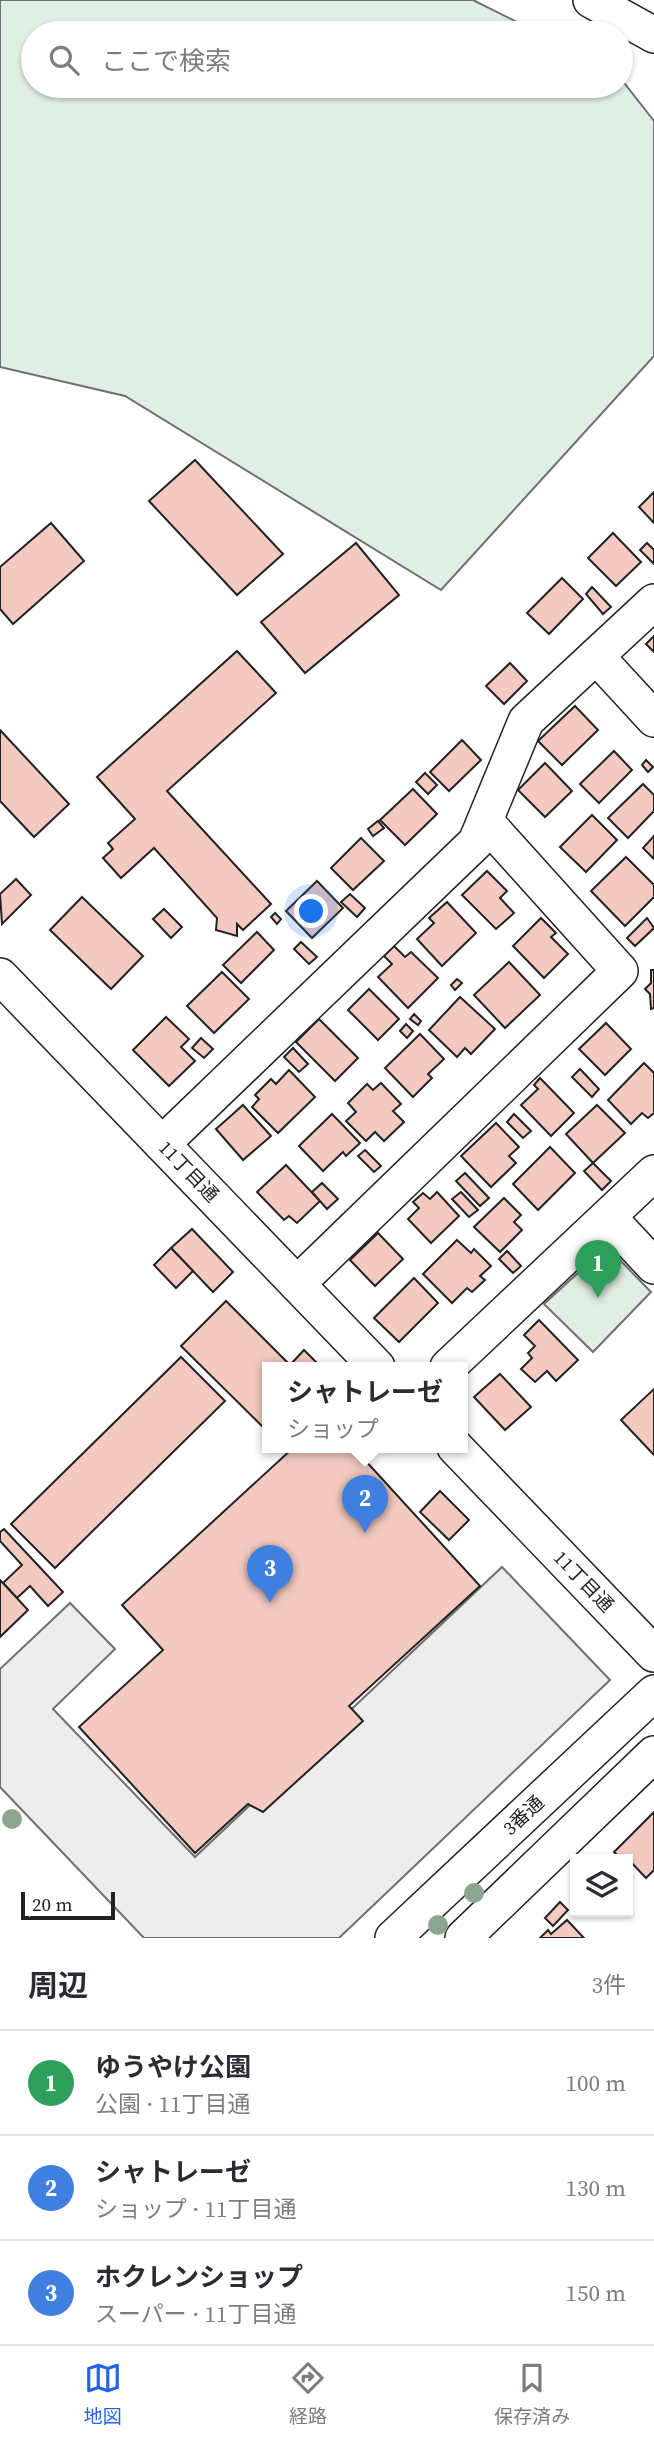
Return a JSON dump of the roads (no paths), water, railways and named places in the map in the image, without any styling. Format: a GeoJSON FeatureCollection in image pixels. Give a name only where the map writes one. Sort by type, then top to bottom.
{"type":"FeatureCollection","features":[{"type":"Feature","properties":{"kind":"street"},"geometry":{"type":"LineString","coordinates":[[591,0],[629,21]]}},
{"type":"Feature","properties":{"kind":"street"},"geometry":{"type":"LineString","coordinates":[[633,23],[654,35]]}},
{"type":"Feature","properties":{"kind":"street"},"geometry":{"type":"LineString","coordinates":[[162,1144],[476,842],[526,721],[654,602]]}},
{"type":"Feature","properties":{"kind":"street"},"geometry":{"type":"LineString","coordinates":[[596,656],[654,719]]}},
{"type":"Feature","properties":{"kind":"street"},"geometry":{"type":"LineString","coordinates":[[297,1284],[620,971],[485,821]]}},
{"type":"Feature","properties":{"kind":"street","name":"11丁目通"},"geometry":{"type":"LineString","coordinates":[[0,976],[372,1362]]}},
{"type":"Feature","properties":{"kind":"street"},"geometry":{"type":"LineString","coordinates":[[453,1362],[654,1173]]}},
{"type":"Feature","properties":{"kind":"street"},"geometry":{"type":"LineString","coordinates":[[608,1217],[654,1266]]}},
{"type":"Feature","properties":{"kind":"street","name":"11丁目通"},"geometry":{"type":"LineString","coordinates":[[461,1453],[654,1654]]}},
{"type":"Feature","properties":{"kind":"street","name":"3番通"},"geometry":{"type":"LineString","coordinates":[[393,1938],[654,1693]]}},
{"type":"Feature","properties":{"kind":"street"},"geometry":{"type":"LineString","coordinates":[[463,1938],[654,1754]]}},
{"type":"Feature","properties":{"kind":"place","name":"ゆうやけ公園"},"geometry":{"type":"Point","coordinates":[598,1298]}},
{"type":"Feature","properties":{"kind":"place","name":"シャトレーゼ"},"geometry":{"type":"Point","coordinates":[365,1533]}},
{"type":"Feature","properties":{"kind":"place","name":"ホクレンショップ"},"geometry":{"type":"Point","coordinates":[270,1603]}}]}
